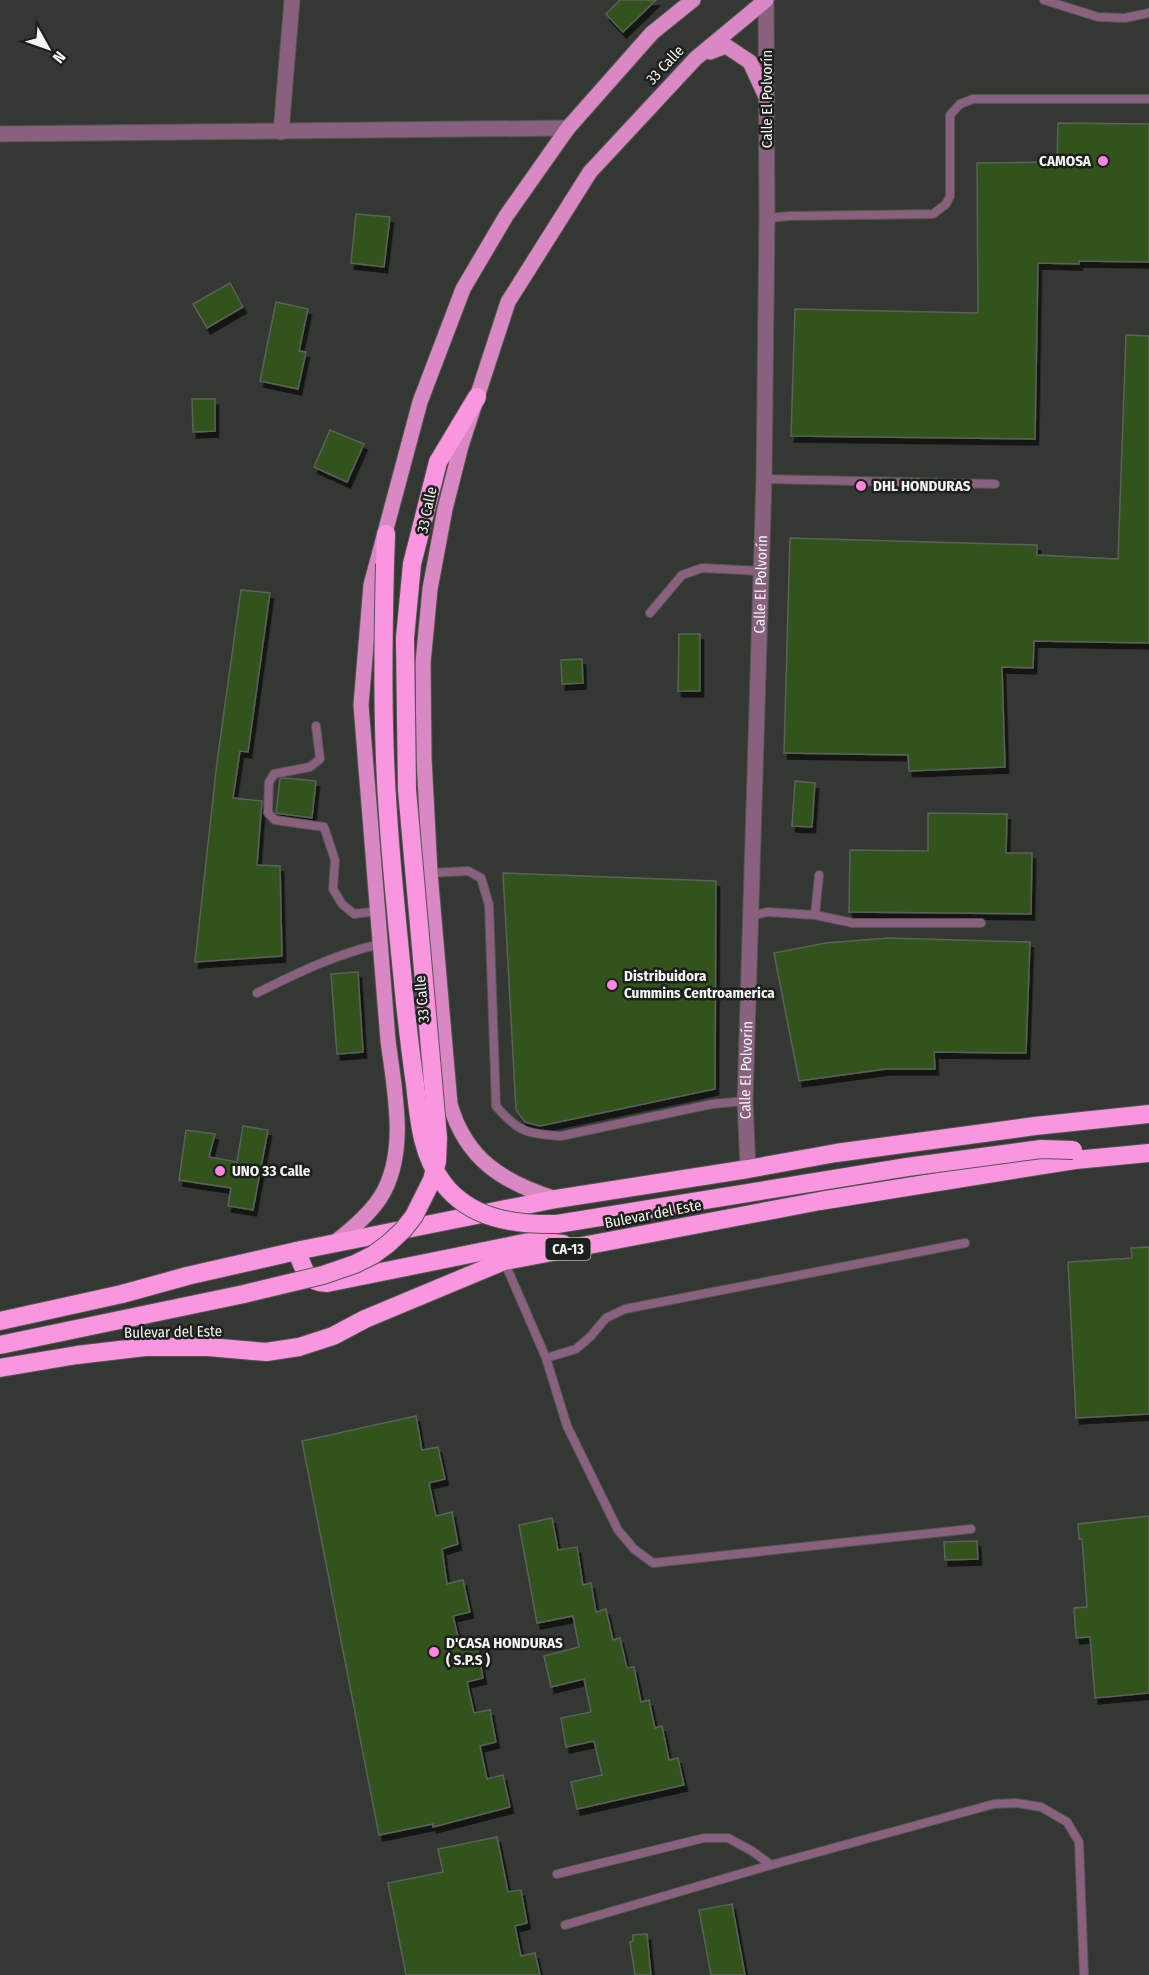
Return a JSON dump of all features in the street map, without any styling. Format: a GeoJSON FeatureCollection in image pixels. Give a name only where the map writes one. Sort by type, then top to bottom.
{"type":"FeatureCollection","features":[{"type":"Feature","properties":{"kind":"highway"},"geometry":{"type":"LineString","coordinates":[[0,1345],[244,1294],[343,1269],[373,1255],[388,1244],[403,1230],[424,1198],[437,1161],[438,1138],[407,790],[405,638],[412,564],[438,462],[477,397]]}},
{"type":"Feature","properties":{"kind":"highway"},"geometry":{"type":"LineString","coordinates":[[386,534],[383,671],[387,812],[408,1034],[421,1133],[431,1164],[442,1183],[454,1196],[466,1205],[498,1219],[538,1225],[557,1224],[907,1167],[1041,1149],[1128,1155]]}},
{"type":"Feature","properties":{"kind":"highway","name":"Bulevar del Este"},"geometry":{"type":"LineString","coordinates":[[0,1321],[297,1251],[556,1199],[836,1153],[1035,1126],[1149,1114]]}},
{"type":"Feature","properties":{"kind":"highway","name":"Bulevar del Este"},"geometry":{"type":"LineString","coordinates":[[0,1368],[77,1355],[145,1347],[208,1347],[267,1352],[299,1347],[333,1336],[365,1319],[504,1261],[820,1201],[1075,1160],[1149,1153]]}},
{"type":"Feature","properties":{"kind":"highway"},"geometry":{"type":"LineString","coordinates":[[297,1251],[307,1275],[312,1281],[322,1284],[534,1241],[586,1246]]}},
{"type":"Feature","properties":{"kind":"main road","name":"33 Calle"},"geometry":{"type":"LineString","coordinates":[[334,1243],[381,1197],[388,1183],[396,1150],[395,1091],[388,1040],[362,705],[371,585],[420,402],[463,289],[506,216],[568,128],[652,33],[693,0]]}},
{"type":"Feature","properties":{"kind":"main road","name":"33 Calle"},"geometry":{"type":"LineString","coordinates":[[556,1199],[521,1186],[489,1166],[471,1149],[459,1131],[450,1104],[430,873],[424,758],[423,674],[430,589],[445,509],[461,446],[508,302],[590,172],[696,58],[766,0]]}},
{"type":"Feature","properties":{"kind":"main road"},"geometry":{"type":"LineString","coordinates":[[696,58],[726,45],[750,62],[766,99]]}},
{"type":"Feature","properties":{"kind":"main road"},"geometry":{"type":"LineString","coordinates":[[395,1091],[447,1087]]}},
{"type":"Feature","properties":{"kind":"street"},"geometry":{"type":"LineString","coordinates":[[281,132],[292,0]]}},
{"type":"Feature","properties":{"kind":"street","name":"Calle El Polvorín"},"geometry":{"type":"LineString","coordinates":[[748,1169],[745,1101],[764,479],[767,218],[766,0]]}},
{"type":"Feature","properties":{"kind":"street"},"geometry":{"type":"LineString","coordinates":[[0,134],[568,128]]}},
{"type":"Feature","properties":{"kind":"lane"},"geometry":{"type":"LineString","coordinates":[[1044,0],[1098,17],[1125,18],[1149,13]]}},
{"type":"Feature","properties":{"kind":"lane"},"geometry":{"type":"LineString","coordinates":[[767,218],[933,214],[946,204],[950,196],[950,115],[960,104],[972,99],[1149,99]]}},
{"type":"Feature","properties":{"kind":"lane"},"geometry":{"type":"LineString","coordinates":[[764,479],[995,484]]}},
{"type":"Feature","properties":{"kind":"lane"},"geometry":{"type":"LineString","coordinates":[[650,612],[682,575],[702,568],[760,571]]}},
{"type":"Feature","properties":{"kind":"lane"},"geometry":{"type":"LineString","coordinates":[[316,726],[320,759],[310,767],[274,774],[269,782],[268,813],[275,820],[324,827],[335,860],[333,890],[342,904],[354,914],[377,910]]}},
{"type":"Feature","properties":{"kind":"lane"},"geometry":{"type":"LineString","coordinates":[[430,873],[468,871],[481,878],[489,905],[496,1106],[511,1124],[535,1134],[561,1136],[712,1104],[745,1101]]}},
{"type":"Feature","properties":{"kind":"lane"},"geometry":{"type":"LineString","coordinates":[[815,915],[819,875]]}},
{"type":"Feature","properties":{"kind":"lane"},"geometry":{"type":"LineString","coordinates":[[751,916],[767,912],[815,915],[853,923],[981,924]]}},
{"type":"Feature","properties":{"kind":"lane"},"geometry":{"type":"LineString","coordinates":[[257,993],[316,964],[380,944]]}},
{"type":"Feature","properties":{"kind":"lane"},"geometry":{"type":"LineString","coordinates":[[546,1358],[576,1349],[606,1318],[625,1309],[965,1243]]}},
{"type":"Feature","properties":{"kind":"lane"},"geometry":{"type":"LineString","coordinates":[[504,1261],[546,1358],[567,1426],[618,1530],[634,1549],[653,1563],[971,1528]]}},
{"type":"Feature","properties":{"kind":"lane"},"geometry":{"type":"LineString","coordinates":[[565,1925],[771,1865],[994,1804],[1016,1803],[1041,1807],[1067,1822],[1079,1842],[1084,1975]]}},
{"type":"Feature","properties":{"kind":"lane"},"geometry":{"type":"LineString","coordinates":[[557,1874],[704,1838],[728,1838],[771,1865]]}},
{"type":"Feature","properties":{"kind":"building"},"geometry":{"type":"Polygon","coordinates":[[[620,0],[656,0],[623,32],[606,14],[620,0]]]}},
{"type":"Feature","properties":{"kind":"building"},"geometry":{"type":"Polygon","coordinates":[[[1058,123],[1149,124],[1149,262],[1038,263],[1035,439],[791,436],[795,309],[978,313],[977,163],[1057,162],[1058,123]]]}},
{"type":"Feature","properties":{"kind":"building"},"geometry":{"type":"Polygon","coordinates":[[[356,214],[390,217],[384,267],[351,263],[356,214]]]}},
{"type":"Feature","properties":{"kind":"building"},"geometry":{"type":"Polygon","coordinates":[[[230,283],[243,307],[207,328],[193,304],[230,283]]]}},
{"type":"Feature","properties":{"kind":"building"},"geometry":{"type":"Polygon","coordinates":[[[276,302],[308,309],[299,351],[306,352],[298,389],[260,381],[276,302]]]}},
{"type":"Feature","properties":{"kind":"building"},"geometry":{"type":"Polygon","coordinates":[[[1126,335],[1149,336],[1149,643],[1034,641],[1033,668],[1002,667],[1005,767],[909,771],[908,755],[784,753],[790,538],[1037,545],[1037,555],[1118,559],[1126,335]]]}},
{"type":"Feature","properties":{"kind":"building"},"geometry":{"type":"Polygon","coordinates":[[[192,399],[215,399],[215,431],[193,432],[192,399]]]}},
{"type":"Feature","properties":{"kind":"building"},"geometry":{"type":"Polygon","coordinates":[[[330,430],[364,444],[347,482],[314,467],[330,430]]]}},
{"type":"Feature","properties":{"kind":"building"},"geometry":{"type":"Polygon","coordinates":[[[241,590],[270,593],[248,752],[240,751],[233,798],[262,801],[257,865],[280,866],[282,956],[195,962],[217,762],[241,590]]]}},
{"type":"Feature","properties":{"kind":"building"},"geometry":{"type":"Polygon","coordinates":[[[679,634],[700,634],[700,691],[678,691],[679,634]]]}},
{"type":"Feature","properties":{"kind":"building"},"geometry":{"type":"Polygon","coordinates":[[[582,659],[583,683],[562,684],[561,660],[582,659]]]}},
{"type":"Feature","properties":{"kind":"building"},"geometry":{"type":"Polygon","coordinates":[[[280,779],[316,781],[312,818],[276,813],[280,779]]]}},
{"type":"Feature","properties":{"kind":"building"},"geometry":{"type":"Polygon","coordinates":[[[795,781],[815,783],[812,827],[792,826],[795,781]]]}},
{"type":"Feature","properties":{"kind":"building"},"geometry":{"type":"Polygon","coordinates":[[[928,813],[1007,814],[1006,853],[1032,853],[1031,914],[849,912],[850,850],[928,851],[928,813]]]}},
{"type":"Feature","properties":{"kind":"building","name":"Distribuidora Cummins Centroamerica"},"geometry":{"type":"Polygon","coordinates":[[[503,873],[716,881],[715,1089],[540,1126],[525,1122],[516,1110],[503,873]]]}},
{"type":"Feature","properties":{"kind":"building"},"geometry":{"type":"Polygon","coordinates":[[[888,938],[1030,942],[1026,1053],[934,1052],[935,1069],[886,1069],[799,1081],[774,953],[826,943],[888,938]]]}},
{"type":"Feature","properties":{"kind":"building"},"geometry":{"type":"Polygon","coordinates":[[[358,972],[363,1052],[337,1054],[331,974],[358,972]]]}},
{"type":"Feature","properties":{"kind":"building","name":"UNO 33 Calle"},"geometry":{"type":"Polygon","coordinates":[[[243,1126],[268,1130],[253,1210],[228,1206],[231,1188],[179,1180],[186,1130],[215,1134],[209,1157],[237,1162],[243,1126]]]}},
{"type":"Feature","properties":{"kind":"building"},"geometry":{"type":"Polygon","coordinates":[[[1149,1247],[1149,1414],[1076,1418],[1068,1262],[1132,1258],[1131,1248],[1149,1247]]]}},
{"type":"Feature","properties":{"kind":"building"},"geometry":{"type":"Polygon","coordinates":[[[416,1416],[422,1450],[438,1447],[445,1479],[429,1483],[436,1516],[452,1512],[458,1544],[442,1549],[447,1584],[463,1580],[470,1612],[453,1616],[461,1649],[477,1645],[483,1678],[467,1682],[474,1713],[490,1710],[496,1742],[480,1746],[487,1779],[503,1775],[510,1807],[433,1827],[433,1824],[379,1835],[302,1441],[416,1416]]]}},
{"type":"Feature","properties":{"kind":"building"},"geometry":{"type":"Polygon","coordinates":[[[1149,1516],[1149,1693],[1095,1698],[1090,1637],[1076,1638],[1074,1608],[1087,1607],[1082,1539],[1079,1539],[1078,1524],[1149,1516]]]}},
{"type":"Feature","properties":{"kind":"building"},"geometry":{"type":"Polygon","coordinates":[[[552,1518],[558,1550],[577,1547],[583,1585],[591,1583],[596,1612],[606,1609],[613,1640],[620,1638],[627,1668],[634,1667],[641,1702],[649,1700],[655,1728],[662,1726],[669,1760],[678,1758],[684,1785],[577,1809],[571,1782],[602,1775],[594,1741],[566,1747],[561,1718],[591,1712],[584,1679],[551,1687],[544,1656],[579,1647],[573,1616],[537,1623],[519,1525],[552,1518]]]}},
{"type":"Feature","properties":{"kind":"building"},"geometry":{"type":"Polygon","coordinates":[[[977,1541],[978,1559],[945,1560],[944,1542],[977,1541]]]}},
{"type":"Feature","properties":{"kind":"building"},"geometry":{"type":"Polygon","coordinates":[[[497,1837],[508,1892],[521,1890],[527,1923],[515,1926],[521,1956],[535,1953],[540,1975],[406,1975],[388,1883],[443,1872],[438,1849],[497,1837]]]}},
{"type":"Feature","properties":{"kind":"building"},"geometry":{"type":"Polygon","coordinates":[[[732,1904],[745,1975],[711,1975],[699,1910],[732,1904]]]}},
{"type":"Feature","properties":{"kind":"building"},"geometry":{"type":"Polygon","coordinates":[[[647,1934],[651,1975],[635,1975],[630,1942],[633,1941],[633,1935],[647,1934]]]}},
{"type":"Feature","properties":{"kind":"place","name":"CAMOSA"},"geometry":{"type":"Point","coordinates":[1103,161]}},
{"type":"Feature","properties":{"kind":"place","name":"DHL HONDURAS"},"geometry":{"type":"Point","coordinates":[861,486]}},
{"type":"Feature","properties":{"kind":"place","name":"Distribuidora Cummins Centroamerica"},"geometry":{"type":"Point","coordinates":[612,985]}},
{"type":"Feature","properties":{"kind":"place","name":"UNO 33 Calle"},"geometry":{"type":"Point","coordinates":[220,1171]}},
{"type":"Feature","properties":{"kind":"place","name":"D'CASA HONDURAS ( S.P.S )"},"geometry":{"type":"Point","coordinates":[434,1652]}}]}
